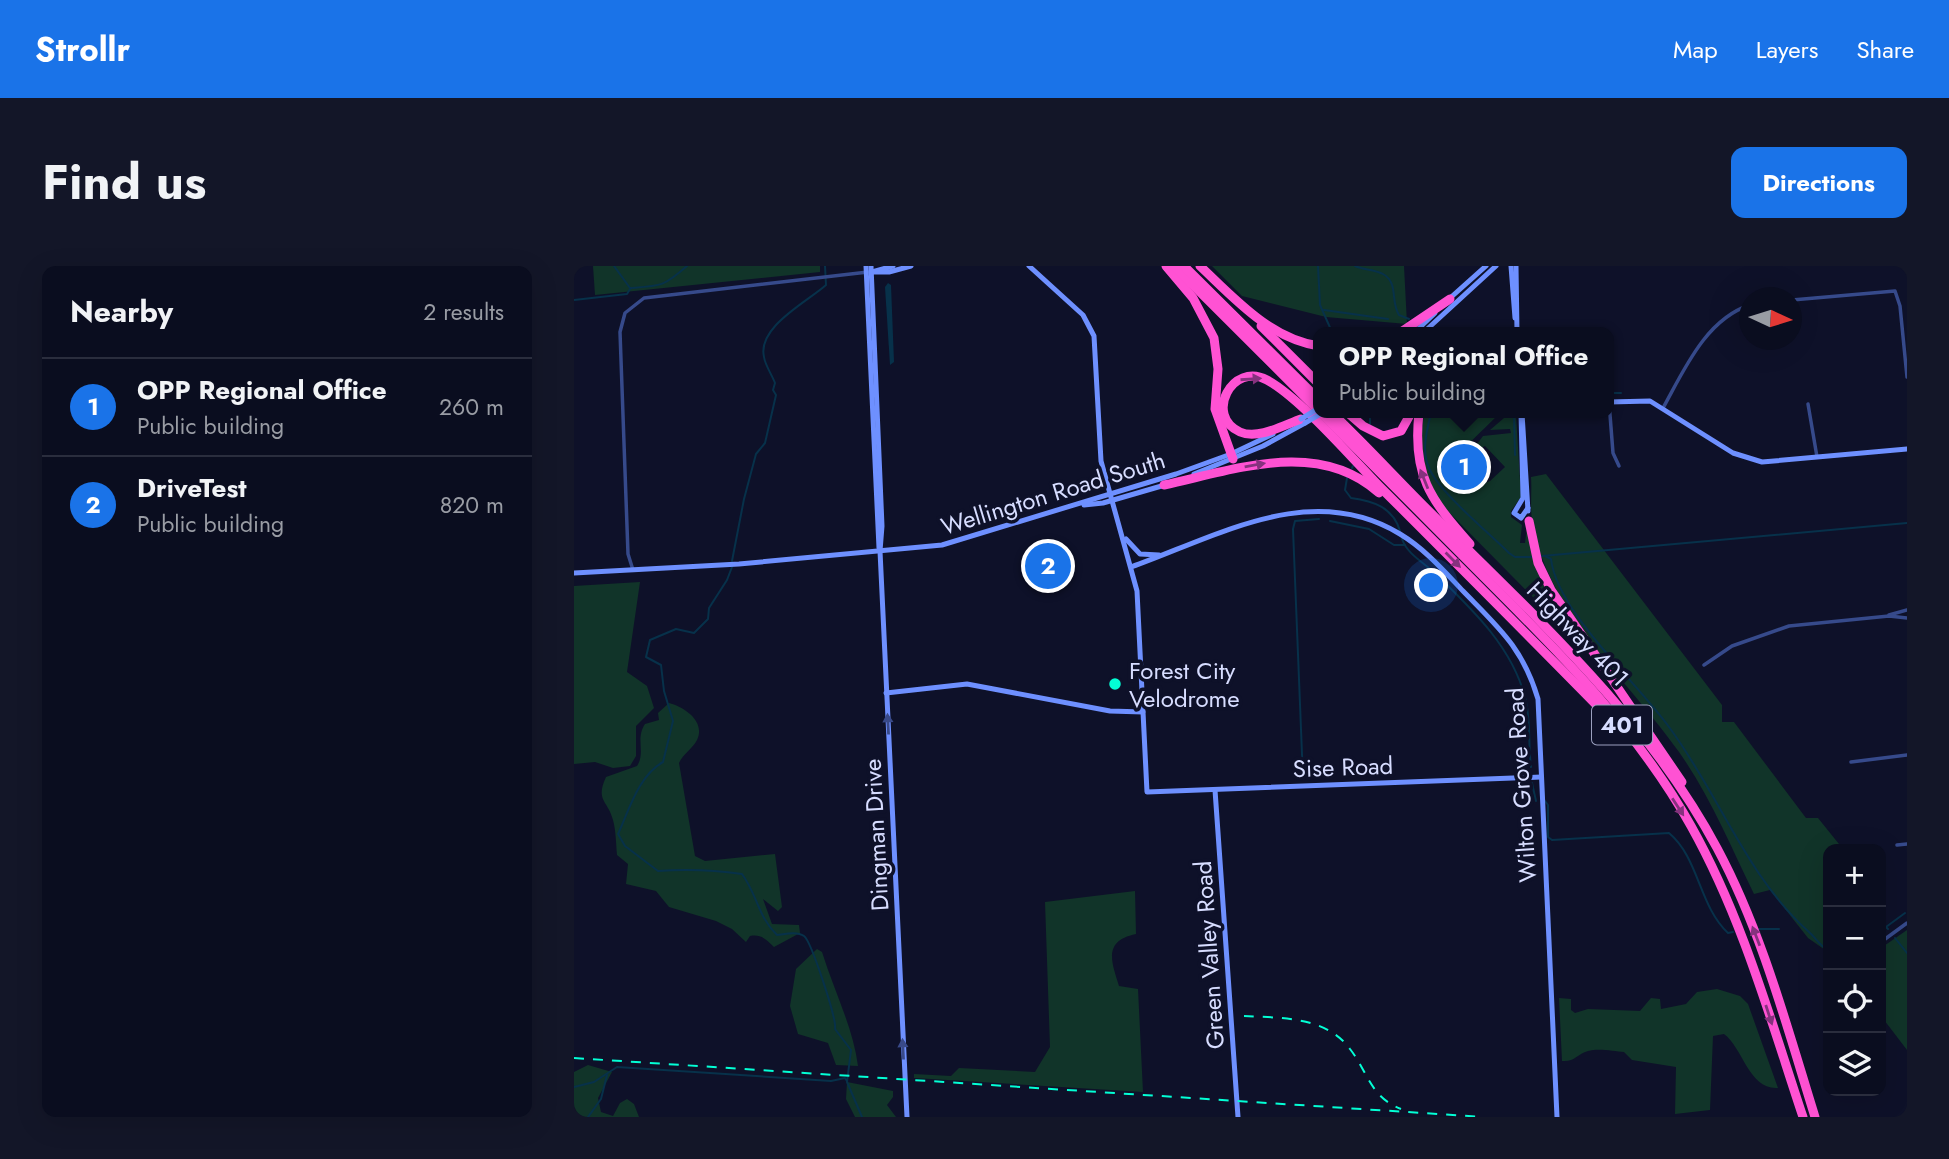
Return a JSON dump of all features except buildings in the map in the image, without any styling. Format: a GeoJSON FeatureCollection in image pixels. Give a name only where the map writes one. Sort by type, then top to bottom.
{"type":"FeatureCollection","features":[{"type":"Feature","properties":{"kind":"highway"},"geometry":{"type":"LineString","coordinates":[[1166,266],[1193,298],[1214,338],[1218,369],[1215,409],[1232,457]]}},
{"type":"Feature","properties":{"kind":"highway","name":"Highway 401"},"geometry":{"type":"LineString","coordinates":[[1174,266],[1313,404]]}},
{"type":"Feature","properties":{"kind":"highway"},"geometry":{"type":"LineString","coordinates":[[1184,266],[1313,394]]}},
{"type":"Feature","properties":{"kind":"highway"},"geometry":{"type":"LineString","coordinates":[[1200,266],[1313,378]]}},
{"type":"Feature","properties":{"kind":"highway"},"geometry":{"type":"LineString","coordinates":[[1235,299],[1273,329],[1294,340],[1313,345]]}},
{"type":"Feature","properties":{"kind":"highway"},"geometry":{"type":"LineString","coordinates":[[1408,327],[1450,299]]}},
{"type":"Feature","properties":{"kind":"highway"},"geometry":{"type":"LineString","coordinates":[[1303,421],[1265,432],[1245,434],[1229,425],[1225,417],[1224,396],[1229,386],[1247,377],[1266,380],[1300,407],[1619,729],[1655,771]]}},
{"type":"Feature","properties":{"kind":"highway","name":"Highway 401"},"geometry":{"type":"LineString","coordinates":[[1327,418],[1551,644],[1611,711],[1655,771],[1690,825],[1726,895],[1751,958],[1802,1117]]}},
{"type":"Feature","properties":{"kind":"highway","name":"Highway 401"},"geometry":{"type":"LineString","coordinates":[[1337,418],[1493,573],[1620,705],[1703,824],[1723,860],[1755,934],[1815,1117]]}},
{"type":"Feature","properties":{"kind":"highway"},"geometry":{"type":"LineString","coordinates":[[1354,418],[1383,436],[1401,431],[1408,418]]}},
{"type":"Feature","properties":{"kind":"highway"},"geometry":{"type":"LineString","coordinates":[[1419,418],[1416,447],[1420,474],[1433,499],[1493,573]]}},
{"type":"Feature","properties":{"kind":"highway"},"geometry":{"type":"LineString","coordinates":[[1164,485],[1283,461],[1333,467],[1376,490],[1428,535]]}},
{"type":"Feature","properties":{"kind":"highway"},"geometry":{"type":"LineString","coordinates":[[1529,521],[1538,563],[1551,590],[1665,753],[1699,810],[1703,824]]}},
{"type":"Feature","properties":{"kind":"main road"},"geometry":{"type":"LineString","coordinates":[[869,269],[893,266]]}},
{"type":"Feature","properties":{"kind":"main road"},"geometry":{"type":"LineString","coordinates":[[869,269],[889,272],[911,266]]}},
{"type":"Feature","properties":{"kind":"main road"},"geometry":{"type":"LineString","coordinates":[[886,693],[967,684],[1110,711],[1143,712],[1137,591],[1099,448],[1094,336],[1083,315],[1029,266]]}},
{"type":"Feature","properties":{"kind":"main road"},"geometry":{"type":"LineString","coordinates":[[1420,327],[1486,266]]}},
{"type":"Feature","properties":{"kind":"main road"},"geometry":{"type":"LineString","coordinates":[[1429,327],[1496,266]]}},
{"type":"Feature","properties":{"kind":"main road"},"geometry":{"type":"LineString","coordinates":[[1513,266],[1517,327]]}},
{"type":"Feature","properties":{"kind":"main road","name":"Dingman Drive"},"geometry":{"type":"LineString","coordinates":[[869,269],[907,1117]]}},
{"type":"Feature","properties":{"kind":"main road"},"geometry":{"type":"LineString","coordinates":[[1614,402],[1641,399],[1663,408],[1747,459],[1765,463],[1907,449]]}},
{"type":"Feature","properties":{"kind":"main road","name":"Wellington Road South"},"geometry":{"type":"LineString","coordinates":[[574,573],[739,564],[942,545],[1112,497],[1232,457],[1313,415]]}},
{"type":"Feature","properties":{"kind":"main road"},"geometry":{"type":"LineString","coordinates":[[1521,418],[1524,498],[1514,513],[1521,518],[1528,508]]}},
{"type":"Feature","properties":{"kind":"main road"},"geometry":{"type":"LineString","coordinates":[[1521,418],[1529,521]]}},
{"type":"Feature","properties":{"kind":"main road"},"geometry":{"type":"LineString","coordinates":[[1112,497],[1164,485],[1232,457]]}},
{"type":"Feature","properties":{"kind":"main road","name":"Wilton Grove Road"},"geometry":{"type":"LineString","coordinates":[[1131,567],[1261,519],[1308,509],[1342,511],[1399,534],[1427,553],[1512,642],[1530,669],[1538,699],[1558,1117]]}},
{"type":"Feature","properties":{"kind":"main road"},"geometry":{"type":"LineString","coordinates":[[1122,534],[1140,554],[1163,555]]}},
{"type":"Feature","properties":{"kind":"main road","name":"Sise Road"},"geometry":{"type":"LineString","coordinates":[[1143,712],[1147,792],[1541,777]]}},
{"type":"Feature","properties":{"kind":"main road","name":"Green Valley Road"},"geometry":{"type":"LineString","coordinates":[[1215,790],[1238,1117]]}},
{"type":"Feature","properties":{"kind":"street"},"geometry":{"type":"LineString","coordinates":[[633,570],[628,554],[620,332],[625,313],[644,298],[869,269]]}},
{"type":"Feature","properties":{"kind":"street"},"geometry":{"type":"LineString","coordinates":[[1802,299],[1895,291],[1900,306],[1907,376]]}},
{"type":"Feature","properties":{"kind":"street"},"geometry":{"type":"LineString","coordinates":[[1663,408],[1709,332],[1728,314],[1739,309]]}},
{"type":"Feature","properties":{"kind":"street"},"geometry":{"type":"LineString","coordinates":[[1808,404],[1818,459]]}},
{"type":"Feature","properties":{"kind":"street"},"geometry":{"type":"LineString","coordinates":[[1610,418],[1613,453],[1619,466]]}},
{"type":"Feature","properties":{"kind":"street"},"geometry":{"type":"LineString","coordinates":[[1889,616],[1894,612],[1907,610]]}},
{"type":"Feature","properties":{"kind":"street"},"geometry":{"type":"LineString","coordinates":[[1704,664],[1729,647],[1779,629],[1889,616],[1907,618]]}},
{"type":"Feature","properties":{"kind":"street"},"geometry":{"type":"LineString","coordinates":[[1851,762],[1907,755]]}},
{"type":"Feature","properties":{"kind":"street"},"geometry":{"type":"LineString","coordinates":[[1897,845],[1907,844]]}},
{"type":"Feature","properties":{"kind":"street"},"geometry":{"type":"LineString","coordinates":[[1886,938],[1907,923]]}},
{"type":"Feature","properties":{"kind":"green space"},"geometry":{"type":"Polygon","coordinates":[[[593,266],[820,266],[820,272],[595,295],[593,266]]]}},
{"type":"Feature","properties":{"kind":"green space"},"geometry":{"type":"Polygon","coordinates":[[[1212,266],[1404,266],[1407,324],[1326,317],[1242,296],[1212,266]]]}},
{"type":"Feature","properties":{"kind":"green space"},"geometry":{"type":"Polygon","coordinates":[[[1424,418],[1495,418],[1445,467],[1456,479],[1462,476],[1474,487],[1490,481],[1505,467],[1485,446],[1480,449],[1477,444],[1483,436],[1511,433],[1510,429],[1490,430],[1504,418],[1516,418],[1521,497],[1511,511],[1511,517],[1522,525],[1520,543],[1525,543],[1527,527],[1541,581],[1593,658],[1439,502],[1422,459],[1424,418]]]}},
{"type":"Feature","properties":{"kind":"green space"},"geometry":{"type":"Polygon","coordinates":[[[1546,474],[1722,705],[1722,722],[1734,722],[1806,818],[1818,818],[1839,844],[1823,844],[1823,948],[1808,938],[1770,890],[1754,894],[1701,786],[1679,752],[1572,615],[1554,585],[1541,554],[1532,520],[1531,477],[1546,474]]]}},
{"type":"Feature","properties":{"kind":"green space"},"geometry":{"type":"Polygon","coordinates":[[[640,582],[627,672],[647,686],[654,708],[636,726],[636,756],[630,766],[613,768],[595,762],[574,764],[574,586],[640,582]]]}},
{"type":"Feature","properties":{"kind":"green space"},"geometry":{"type":"Polygon","coordinates":[[[669,703],[687,711],[699,727],[697,740],[679,763],[695,856],[705,861],[775,854],[782,907],[778,911],[763,899],[772,924],[799,925],[800,933],[774,947],[760,936],[750,936],[746,942],[732,929],[716,921],[669,907],[656,891],[626,884],[628,864],[617,855],[614,824],[602,796],[603,785],[606,777],[637,766],[645,724],[659,720],[658,713],[669,703]]]}},
{"type":"Feature","properties":{"kind":"green space"},"geometry":{"type":"Polygon","coordinates":[[[1135,891],[1136,934],[1118,942],[1114,947],[1112,961],[1119,986],[1138,989],[1143,1092],[914,1078],[914,1074],[951,1076],[959,1068],[1035,1072],[1050,1047],[1045,902],[1135,891]]]}},
{"type":"Feature","properties":{"kind":"green space"},"geometry":{"type":"Polygon","coordinates":[[[1907,930],[1907,1050],[1886,1023],[1886,945],[1907,930]]]}},
{"type":"Feature","properties":{"kind":"green space"},"geometry":{"type":"Polygon","coordinates":[[[817,949],[822,952],[848,1023],[858,1066],[836,1065],[828,1043],[798,1034],[790,1006],[796,969],[817,949]]]}},
{"type":"Feature","properties":{"kind":"green space"},"geometry":{"type":"Polygon","coordinates":[[[1717,989],[1740,996],[1748,1004],[1778,1088],[1768,1087],[1753,1075],[1731,1040],[1724,1034],[1713,1036],[1710,1110],[1675,1114],[1676,1067],[1632,1060],[1624,1052],[1601,1050],[1584,1052],[1570,1060],[1562,1061],[1559,998],[1571,999],[1571,1010],[1575,1013],[1588,1009],[1640,1011],[1651,998],[1660,999],[1661,1009],[1686,1004],[1697,992],[1717,989]]]}},
{"type":"Feature","properties":{"kind":"green space"},"geometry":{"type":"Polygon","coordinates":[[[588,1065],[612,1072],[598,1098],[601,1112],[613,1116],[620,1103],[627,1099],[634,1104],[639,1117],[574,1117],[574,1072],[588,1065]]]}},
{"type":"Feature","properties":{"kind":"green space"},"geometry":{"type":"Polygon","coordinates":[[[847,1082],[893,1091],[893,1097],[887,1105],[896,1117],[855,1117],[846,1099],[847,1082]]]}},
{"type":"Feature","properties":{"kind":"water"},"geometry":{"type":"Polygon","coordinates":[[[888,283],[891,285],[894,362],[890,365],[885,287],[888,283]]]}},
{"type":"Feature","properties":{"kind":"waterway"},"geometry":{"type":"LineString","coordinates":[[614,266],[630,288],[661,284],[687,266]]}},
{"type":"Feature","properties":{"kind":"waterway"},"geometry":{"type":"LineString","coordinates":[[732,561],[744,499],[756,454],[765,443],[776,395],[773,390],[775,383],[765,360],[764,346],[768,335],[785,316],[826,285],[825,266]]}},
{"type":"Feature","properties":{"kind":"waterway"},"geometry":{"type":"LineString","coordinates":[[1318,266],[1320,305],[1330,327]]}},
{"type":"Feature","properties":{"kind":"waterway"},"geometry":{"type":"LineString","coordinates":[[1355,266],[1380,272],[1388,278],[1393,287],[1396,310],[1399,315],[1409,319]]}},
{"type":"Feature","properties":{"kind":"waterway"},"geometry":{"type":"LineString","coordinates":[[574,300],[627,294],[630,289]]}},
{"type":"Feature","properties":{"kind":"waterway"},"geometry":{"type":"LineString","coordinates":[[1324,310],[1388,319]]}},
{"type":"Feature","properties":{"kind":"waterway"},"geometry":{"type":"LineString","coordinates":[[1614,393],[1621,393]]}},
{"type":"Feature","properties":{"kind":"waterway"},"geometry":{"type":"LineString","coordinates":[[1370,418],[1370,424]]}},
{"type":"Feature","properties":{"kind":"waterway"},"geometry":{"type":"LineString","coordinates":[[1430,418],[1425,455],[1435,478],[1509,553],[1515,557],[1531,557]]}},
{"type":"Feature","properties":{"kind":"waterway"},"geometry":{"type":"LineString","coordinates":[[1514,418],[1515,455]]}},
{"type":"Feature","properties":{"kind":"waterway"},"geometry":{"type":"LineString","coordinates":[[1347,478],[1345,490],[1351,498],[1367,501],[1387,511],[1400,531]]}},
{"type":"Feature","properties":{"kind":"waterway"},"geometry":{"type":"LineString","coordinates":[[1303,779],[1293,529],[1295,521],[1319,519]]}},
{"type":"Feature","properties":{"kind":"waterway"},"geometry":{"type":"LineString","coordinates":[[1330,521],[1369,529],[1394,545],[1405,545]]}},
{"type":"Feature","properties":{"kind":"waterway"},"geometry":{"type":"LineString","coordinates":[[1542,556],[1907,523]]}},
{"type":"Feature","properties":{"kind":"waterway"},"geometry":{"type":"LineString","coordinates":[[1402,539],[1413,555],[1479,617],[1511,662],[1527,705],[1531,767]]}},
{"type":"Feature","properties":{"kind":"waterway"},"geometry":{"type":"LineString","coordinates":[[1545,556],[1551,559],[1556,580],[1583,624],[1655,709],[1687,753],[1768,886],[1787,910],[1823,946]]}},
{"type":"Feature","properties":{"kind":"waterway"},"geometry":{"type":"LineString","coordinates":[[732,567],[709,608],[708,619],[694,633],[676,629],[650,640],[646,657],[661,665],[664,691],[673,721],[663,762],[647,775],[641,784],[618,834],[625,846],[658,871],[700,870],[742,874],[766,921],[777,935],[794,933],[804,936],[823,981],[835,1029],[851,1050],[847,1082],[862,1117]]}},
{"type":"Feature","properties":{"kind":"waterway"},"geometry":{"type":"LineString","coordinates":[[1532,783],[1536,801]]}},
{"type":"Feature","properties":{"kind":"waterway"},"geometry":{"type":"LineString","coordinates":[[1545,801],[1548,805],[1548,837],[1552,840],[1669,833],[1687,855],[1718,922],[1728,933],[1733,932]]}},
{"type":"Feature","properties":{"kind":"waterway"},"geometry":{"type":"LineString","coordinates":[[1886,927],[1905,913]]}},
{"type":"Feature","properties":{"kind":"waterway"},"geometry":{"type":"LineString","coordinates":[[1759,929],[1779,929]]}},
{"type":"Feature","properties":{"kind":"waterway"},"geometry":{"type":"LineString","coordinates":[[1895,938],[1907,953]]}},
{"type":"Feature","properties":{"kind":"waterway"},"geometry":{"type":"LineString","coordinates":[[574,1087],[594,1082],[617,1067],[831,1081],[845,1078],[847,1081]]}},
{"type":"Feature","properties":{"kind":"waterway"},"geometry":{"type":"LineString","coordinates":[[588,1117],[601,1099],[607,1075]]}},
{"type":"Feature","properties":{"kind":"railway"},"geometry":{"type":"LineString","coordinates":[[1244,1016],[1302,1021],[1328,1030],[1350,1049],[1382,1098],[1401,1109]]}},
{"type":"Feature","properties":{"kind":"railway"},"geometry":{"type":"LineString","coordinates":[[574,1058],[1484,1117]]}},
{"type":"Feature","properties":{"kind":"place","name":"OPP Regional Office"},"geometry":{"type":"Point","coordinates":[1464,467]}},
{"type":"Feature","properties":{"kind":"place","name":"DriveTest"},"geometry":{"type":"Point","coordinates":[1048,566]}},
{"type":"Feature","properties":{"kind":"place","name":"Forest City Velodrome"},"geometry":{"type":"Point","coordinates":[1115,684]}}]}
